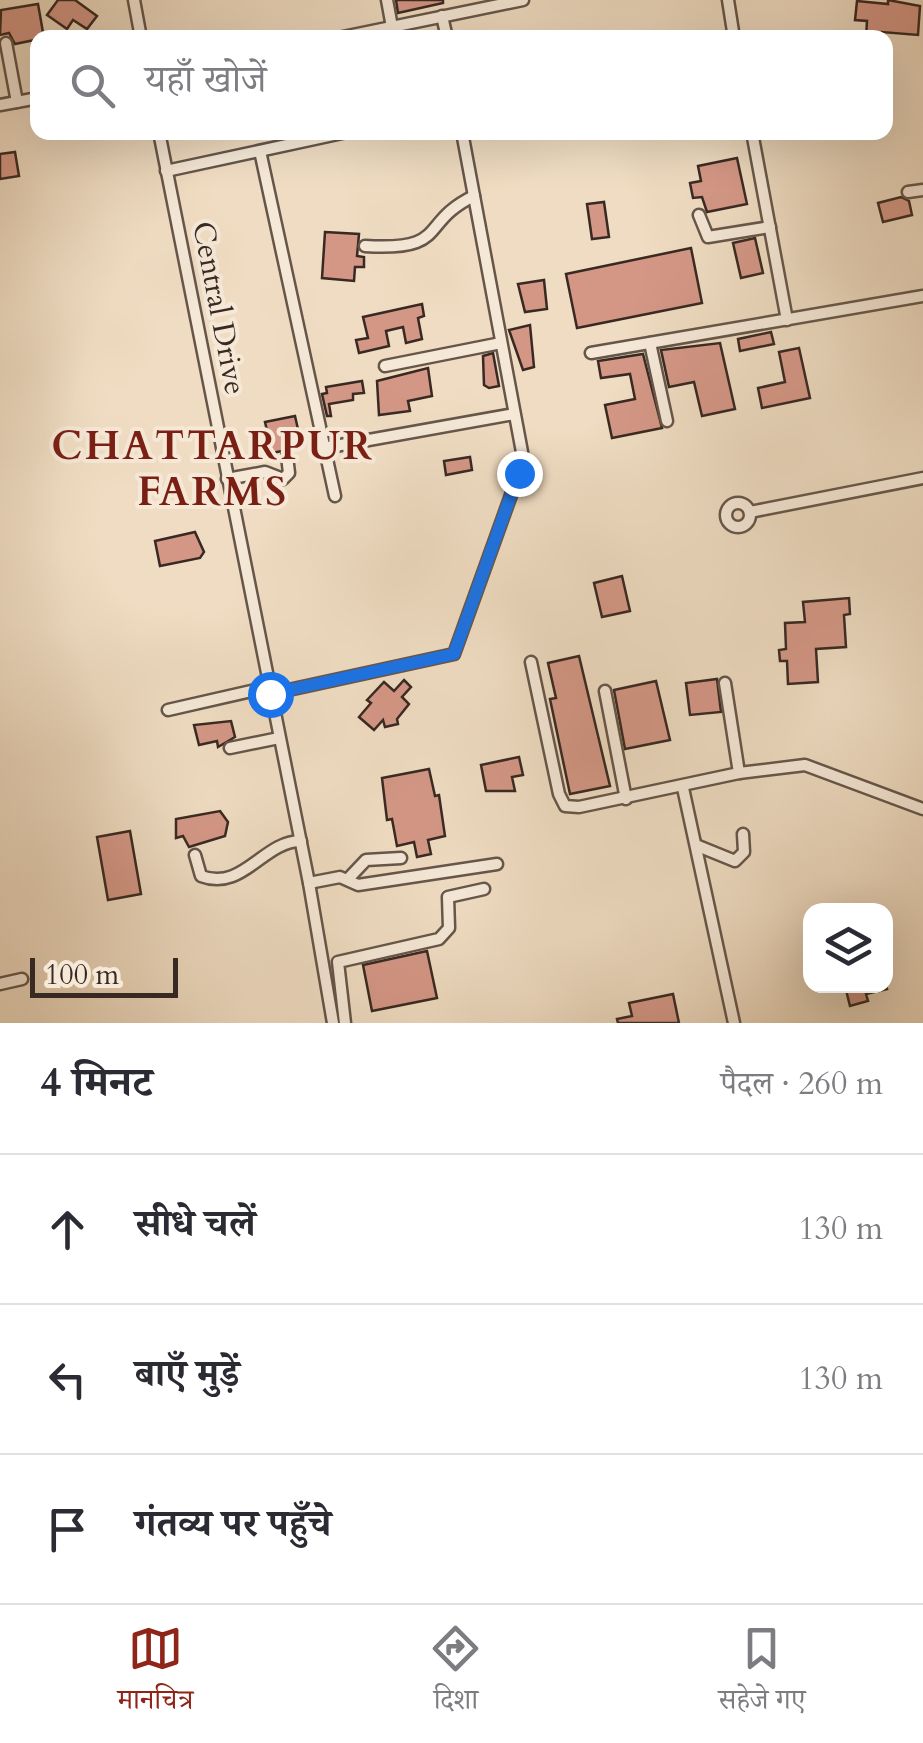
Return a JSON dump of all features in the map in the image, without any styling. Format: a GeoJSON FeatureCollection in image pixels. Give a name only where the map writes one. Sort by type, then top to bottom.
{"type":"FeatureCollection","features":[{"type":"Feature","properties":{"kind":"street"},"geometry":{"type":"LineString","coordinates":[[134,0],[140,30]]}},
{"type":"Feature","properties":{"kind":"street"},"geometry":{"type":"LineString","coordinates":[[387,0],[392,26]]}},
{"type":"Feature","properties":{"kind":"street"},"geometry":{"type":"LineString","coordinates":[[375,30],[523,0]]}},
{"type":"Feature","properties":{"kind":"street"},"geometry":{"type":"LineString","coordinates":[[728,0],[733,30]]}},
{"type":"Feature","properties":{"kind":"street"},"geometry":{"type":"LineString","coordinates":[[442,16],[445,30]]}},
{"type":"Feature","properties":{"kind":"street"},"geometry":{"type":"LineString","coordinates":[[6,43],[17,102]]}},
{"type":"Feature","properties":{"kind":"street"},"geometry":{"type":"LineString","coordinates":[[0,105],[30,100]]}},
{"type":"Feature","properties":{"kind":"street","name":"Central Drive"},"geometry":{"type":"LineString","coordinates":[[160,140],[310,883],[333,1023]]}},
{"type":"Feature","properties":{"kind":"street"},"geometry":{"type":"LineString","coordinates":[[166,171],[297,140]]}},
{"type":"Feature","properties":{"kind":"street"},"geometry":{"type":"LineString","coordinates":[[168,710],[454,654],[519,473],[522,452],[464,140]]}},
{"type":"Feature","properties":{"kind":"street"},"geometry":{"type":"LineString","coordinates":[[754,140],[787,320]]}},
{"type":"Feature","properties":{"kind":"street"},"geometry":{"type":"LineString","coordinates":[[260,151],[335,496]]}},
{"type":"Feature","properties":{"kind":"street"},"geometry":{"type":"LineString","coordinates":[[908,192],[923,190]]}},
{"type":"Feature","properties":{"kind":"street"},"geometry":{"type":"LineString","coordinates":[[365,246],[414,245],[434,234],[456,206],[474,196]]}},
{"type":"Feature","properties":{"kind":"street"},"geometry":{"type":"LineString","coordinates":[[699,215],[708,237],[770,227]]}},
{"type":"Feature","properties":{"kind":"street"},"geometry":{"type":"LineString","coordinates":[[591,352],[923,296]]}},
{"type":"Feature","properties":{"kind":"street"},"geometry":{"type":"LineString","coordinates":[[386,366],[501,343]]}},
{"type":"Feature","properties":{"kind":"street"},"geometry":{"type":"LineString","coordinates":[[650,343],[668,421]]}},
{"type":"Feature","properties":{"kind":"street"},"geometry":{"type":"LineString","coordinates":[[324,448],[514,414]]}},
{"type":"Feature","properties":{"kind":"street"},"geometry":{"type":"LineString","coordinates":[[227,479],[259,472],[284,479],[288,473],[286,456]]}},
{"type":"Feature","properties":{"kind":"street"},"geometry":{"type":"LineString","coordinates":[[750,512],[923,478]]}},
{"type":"Feature","properties":{"kind":"street"},"geometry":{"type":"LineString","coordinates":[[530,662],[562,804],[579,807],[684,788],[738,773],[811,765],[923,809]]}},
{"type":"Feature","properties":{"kind":"street"},"geometry":{"type":"LineString","coordinates":[[725,683],[738,773]]}},
{"type":"Feature","properties":{"kind":"street"},"geometry":{"type":"LineString","coordinates":[[605,691],[626,798]]}},
{"type":"Feature","properties":{"kind":"street"},"geometry":{"type":"LineString","coordinates":[[230,748],[279,738]]}},
{"type":"Feature","properties":{"kind":"street"},"geometry":{"type":"LineString","coordinates":[[684,788],[734,1023]]}},
{"type":"Feature","properties":{"kind":"street"},"geometry":{"type":"LineString","coordinates":[[698,846],[735,861],[744,852],[743,834]]}},
{"type":"Feature","properties":{"kind":"street"},"geometry":{"type":"LineString","coordinates":[[196,856],[202,876],[210,879],[252,869],[278,844],[301,842]]}},
{"type":"Feature","properties":{"kind":"street"},"geometry":{"type":"LineString","coordinates":[[348,879],[366,860],[401,858]]}},
{"type":"Feature","properties":{"kind":"street"},"geometry":{"type":"LineString","coordinates":[[310,883],[348,879],[361,884],[497,864]]}},
{"type":"Feature","properties":{"kind":"street"},"geometry":{"type":"LineString","coordinates":[[345,1023],[338,962],[439,939],[449,928],[448,897],[484,889]]}},
{"type":"Feature","properties":{"kind":"street"},"geometry":{"type":"LineString","coordinates":[[0,984],[22,979]]}},
{"type":"Feature","properties":{"kind":"building"},"geometry":{"type":"Polygon","coordinates":[[[58,0],[75,0],[97,16],[87,29],[73,20],[67,29],[47,15],[58,0]]]}},
{"type":"Feature","properties":{"kind":"building"},"geometry":{"type":"Polygon","coordinates":[[[396,0],[443,0],[443,3],[398,13],[396,0]]]}},
{"type":"Feature","properties":{"kind":"building"},"geometry":{"type":"Polygon","coordinates":[[[888,0],[920,6],[918,35],[866,30],[867,21],[855,20],[857,1],[888,4],[888,0]]]}},
{"type":"Feature","properties":{"kind":"building"},"geometry":{"type":"Polygon","coordinates":[[[38,4],[43,30],[30,30],[30,41],[15,44],[9,33],[0,35],[1,10],[38,4]]]}},
{"type":"Feature","properties":{"kind":"building"},"geometry":{"type":"Polygon","coordinates":[[[15,152],[19,176],[0,179],[0,154],[15,152]]]}},
{"type":"Feature","properties":{"kind":"building"},"geometry":{"type":"Polygon","coordinates":[[[737,158],[747,204],[707,212],[702,197],[693,198],[690,183],[701,181],[698,166],[737,158]]]}},
{"type":"Feature","properties":{"kind":"building"},"geometry":{"type":"Polygon","coordinates":[[[901,197],[909,201],[912,215],[883,222],[878,203],[901,197]]]}},
{"type":"Feature","properties":{"kind":"building"},"geometry":{"type":"Polygon","coordinates":[[[604,202],[609,237],[592,239],[587,204],[604,202]]]}},
{"type":"Feature","properties":{"kind":"building"},"geometry":{"type":"Polygon","coordinates":[[[325,232],[359,234],[357,256],[364,257],[364,267],[355,267],[354,281],[322,278],[325,232]]]}},
{"type":"Feature","properties":{"kind":"building"},"geometry":{"type":"Polygon","coordinates":[[[755,238],[763,273],[741,278],[733,243],[755,238]]]}},
{"type":"Feature","properties":{"kind":"building"},"geometry":{"type":"Polygon","coordinates":[[[691,248],[702,303],[577,328],[566,274],[691,248]]]}},
{"type":"Feature","properties":{"kind":"building"},"geometry":{"type":"Polygon","coordinates":[[[544,280],[547,309],[525,312],[518,284],[544,280]]]}},
{"type":"Feature","properties":{"kind":"building"},"geometry":{"type":"Polygon","coordinates":[[[422,304],[424,316],[418,318],[422,339],[406,343],[403,327],[386,331],[389,346],[359,353],[356,340],[368,338],[363,317],[422,304]]]}},
{"type":"Feature","properties":{"kind":"building"},"geometry":{"type":"Polygon","coordinates":[[[530,325],[534,367],[523,370],[509,330],[530,325]]]}},
{"type":"Feature","properties":{"kind":"building"},"geometry":{"type":"Polygon","coordinates":[[[771,332],[774,344],[740,351],[738,339],[771,332]]]}},
{"type":"Feature","properties":{"kind":"building"},"geometry":{"type":"Polygon","coordinates":[[[720,343],[735,409],[702,416],[694,382],[669,387],[661,350],[720,343]]]}},
{"type":"Feature","properties":{"kind":"building"},"geometry":{"type":"Polygon","coordinates":[[[799,348],[810,398],[762,408],[758,388],[785,382],[779,352],[799,348]]]}},
{"type":"Feature","properties":{"kind":"building"},"geometry":{"type":"Polygon","coordinates":[[[493,353],[499,386],[489,388],[484,385],[483,356],[493,353]]]}},
{"type":"Feature","properties":{"kind":"building"},"geometry":{"type":"Polygon","coordinates":[[[643,354],[662,428],[612,438],[605,405],[635,399],[630,374],[601,378],[598,361],[643,354]]]}},
{"type":"Feature","properties":{"kind":"building"},"geometry":{"type":"Polygon","coordinates":[[[428,368],[432,396],[408,401],[410,411],[379,415],[377,381],[428,368]]]}},
{"type":"Feature","properties":{"kind":"building"},"geometry":{"type":"Polygon","coordinates":[[[362,381],[364,393],[353,394],[353,400],[329,404],[331,416],[327,416],[322,394],[327,393],[326,387],[362,381]]]}},
{"type":"Feature","properties":{"kind":"building"},"geometry":{"type":"Polygon","coordinates":[[[295,416],[302,447],[272,453],[265,422],[295,416]]]}},
{"type":"Feature","properties":{"kind":"building"},"geometry":{"type":"Polygon","coordinates":[[[470,457],[472,470],[446,475],[444,461],[470,457]]]}},
{"type":"Feature","properties":{"kind":"building"},"geometry":{"type":"Polygon","coordinates":[[[195,532],[204,552],[200,558],[160,566],[155,541],[195,532]]]}},
{"type":"Feature","properties":{"kind":"building"},"geometry":{"type":"Polygon","coordinates":[[[622,576],[630,611],[602,617],[594,583],[622,576]]]}},
{"type":"Feature","properties":{"kind":"building"},"geometry":{"type":"Polygon","coordinates":[[[849,598],[850,614],[844,615],[846,647],[816,649],[818,682],[788,684],[787,661],[780,661],[779,650],[786,649],[785,623],[805,622],[803,602],[849,598]]]}},
{"type":"Feature","properties":{"kind":"building"},"geometry":{"type":"Polygon","coordinates":[[[579,656],[610,786],[570,794],[550,699],[556,698],[548,663],[579,656]]]}},
{"type":"Feature","properties":{"kind":"building"},"geometry":{"type":"Polygon","coordinates":[[[717,679],[721,712],[690,715],[686,683],[717,679]]]}},
{"type":"Feature","properties":{"kind":"building"},"geometry":{"type":"Polygon","coordinates":[[[404,680],[411,687],[402,697],[409,704],[397,719],[398,724],[385,727],[383,720],[374,730],[359,717],[371,703],[367,700],[384,682],[394,691],[404,680]]]}},
{"type":"Feature","properties":{"kind":"building"},"geometry":{"type":"Polygon","coordinates":[[[656,681],[670,740],[625,749],[614,690],[656,681]]]}},
{"type":"Feature","properties":{"kind":"building"},"geometry":{"type":"Polygon","coordinates":[[[231,721],[235,737],[218,747],[217,741],[199,745],[194,725],[231,721]]]}},
{"type":"Feature","properties":{"kind":"building"},"geometry":{"type":"Polygon","coordinates":[[[519,757],[523,775],[512,777],[515,791],[486,791],[481,765],[519,757]]]}},
{"type":"Feature","properties":{"kind":"building"},"geometry":{"type":"Polygon","coordinates":[[[429,769],[435,796],[439,795],[445,836],[428,840],[431,854],[417,857],[414,842],[397,846],[392,819],[387,820],[382,778],[429,769]]]}},
{"type":"Feature","properties":{"kind":"building"},"geometry":{"type":"Polygon","coordinates":[[[220,811],[228,822],[225,836],[189,847],[183,836],[176,838],[176,819],[220,811]]]}},
{"type":"Feature","properties":{"kind":"building"},"geometry":{"type":"Polygon","coordinates":[[[130,831],[141,894],[108,900],[97,837],[130,831]]]}},
{"type":"Feature","properties":{"kind":"building"},"geometry":{"type":"Polygon","coordinates":[[[427,951],[437,998],[372,1011],[363,965],[427,951]]]}},
{"type":"Feature","properties":{"kind":"building"},"geometry":{"type":"Polygon","coordinates":[[[847,993],[870,993],[866,994],[868,1001],[850,1006],[847,993]]]}},
{"type":"Feature","properties":{"kind":"building"},"geometry":{"type":"Polygon","coordinates":[[[673,994],[679,1023],[618,1023],[617,1019],[632,1016],[629,1003],[673,994]]]}},
{"type":"Feature","properties":{"kind":"district","name":"CHATTARPUR FARMS"},"geometry":{"type":"Point","coordinates":[213,469]}},
{"type":"Feature","properties":{"kind":"route"},"geometry":{"type":"LineString","coordinates":[[270,694],[454,654],[519,473]]}}]}
